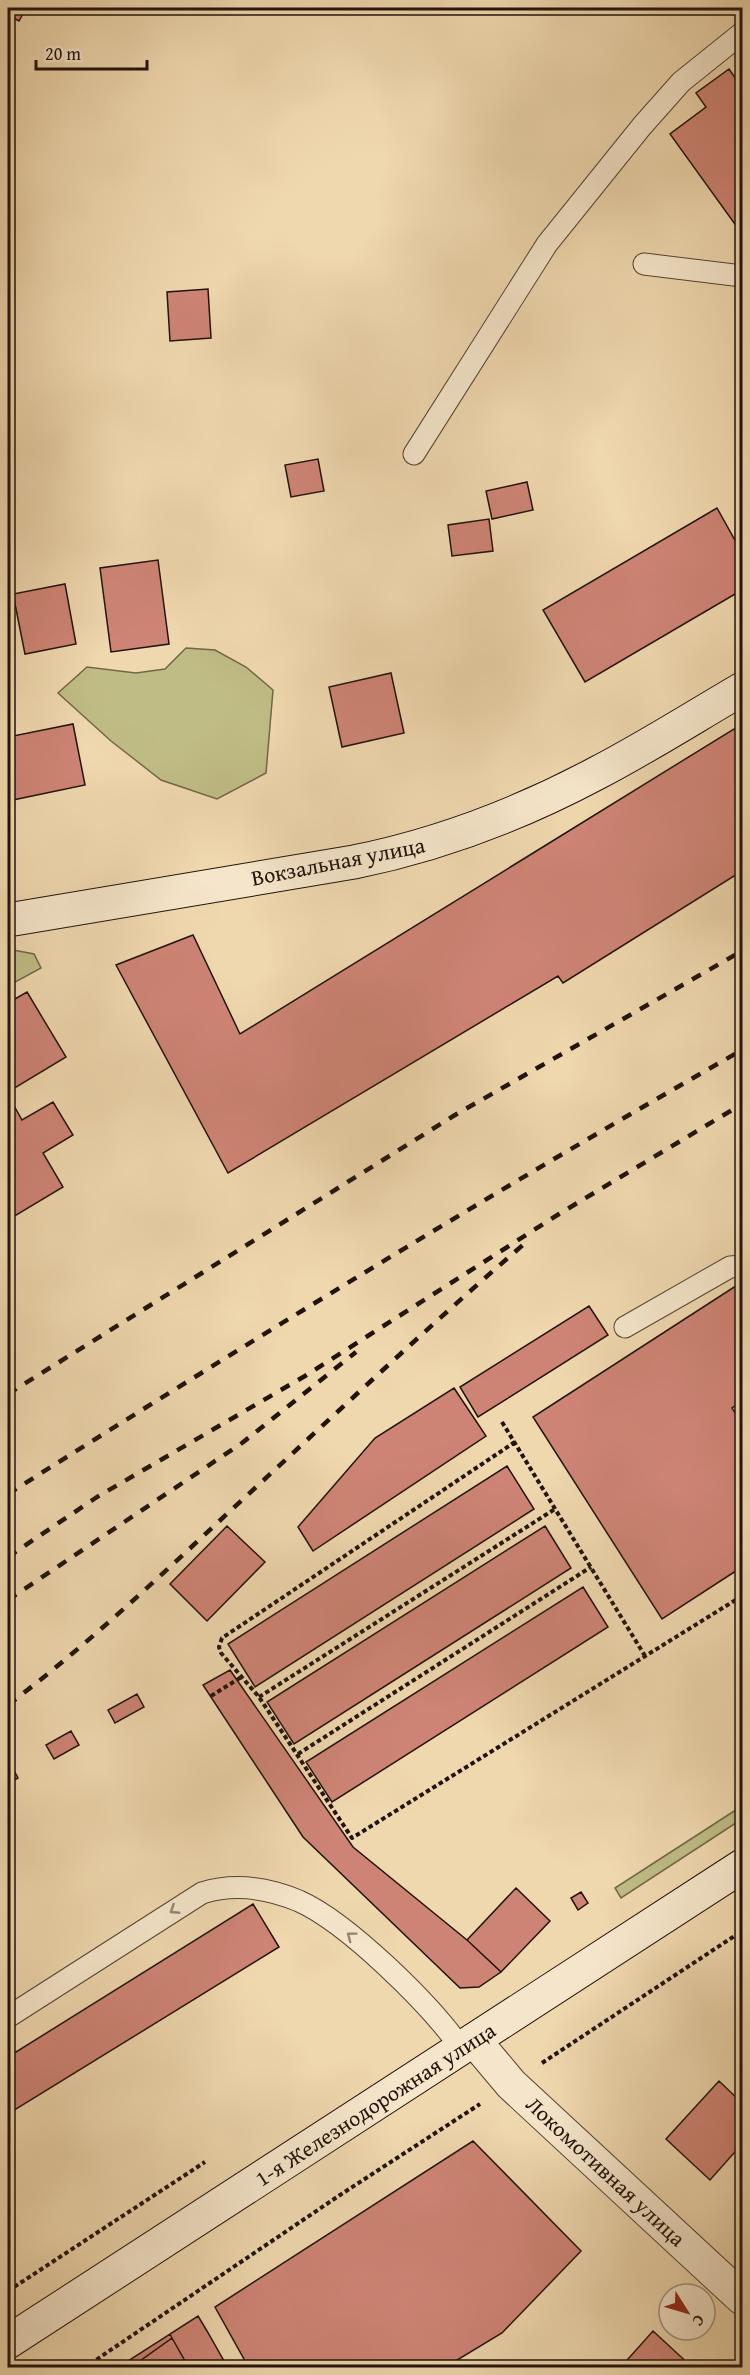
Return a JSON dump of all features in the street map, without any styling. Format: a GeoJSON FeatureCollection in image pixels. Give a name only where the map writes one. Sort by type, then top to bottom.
{"type":"FeatureCollection","features":[{"type":"Feature","properties":{"kind":"main road","name":"Вокзальная улица"},"geometry":{"type":"LineString","coordinates":[[8,920],[354,862],[438,841],[506,816],[598,773],[742,689]]}},
{"type":"Feature","properties":{"kind":"main road","name":"1-я Железнодорожная улица"},"geometry":{"type":"LineString","coordinates":[[8,2342],[742,1866]]}},
{"type":"Feature","properties":{"kind":"main road","name":"Локомотивная улица"},"geometry":{"type":"LineString","coordinates":[[467,2044],[742,2298]]}},
{"type":"Feature","properties":{"kind":"lane"},"geometry":{"type":"LineString","coordinates":[[414,453],[547,244],[642,126],[681,82],[742,33]]}},
{"type":"Feature","properties":{"kind":"lane"},"geometry":{"type":"LineString","coordinates":[[644,264],[742,276]]}},
{"type":"Feature","properties":{"kind":"lane"},"geometry":{"type":"LineString","coordinates":[[625,1327],[730,1267],[742,1266]]}},
{"type":"Feature","properties":{"kind":"lane"},"geometry":{"type":"LineString","coordinates":[[8,2017],[202,1893],[221,1887],[248,1887],[281,1894],[301,1902],[350,1935],[394,1975],[449,2031],[467,2044]]}},
{"type":"Feature","properties":{"kind":"path"},"geometry":{"type":"LineString","coordinates":[[502,1422],[645,1656]]}},
{"type":"Feature","properties":{"kind":"path"},"geometry":{"type":"LineString","coordinates":[[515,1442],[222,1638],[219,1647],[221,1653],[259,1697],[352,1838],[742,1596]]}},
{"type":"Feature","properties":{"kind":"path"},"geometry":{"type":"LineString","coordinates":[[259,1697],[555,1509]]}},
{"type":"Feature","properties":{"kind":"path"},"geometry":{"type":"LineString","coordinates":[[298,1754],[591,1567]]}},
{"type":"Feature","properties":{"kind":"path"},"geometry":{"type":"LineString","coordinates":[[211,1696],[243,1676]]}},
{"type":"Feature","properties":{"kind":"path"},"geometry":{"type":"LineString","coordinates":[[84,2367],[340,2195],[742,1931]]}},
{"type":"Feature","properties":{"kind":"path"},"geometry":{"type":"LineString","coordinates":[[8,2291],[205,2162]]}},
{"type":"Feature","properties":{"kind":"shaded area"},"geometry":{"type":"Polygon","coordinates":[[[186,648],[215,650],[246,667],[273,690],[266,773],[217,799],[161,780],[111,741],[58,693],[87,667],[136,673],[165,669],[186,648]]]}},
{"type":"Feature","properties":{"kind":"shaded area"},"geometry":{"type":"Polygon","coordinates":[[[8,949],[34,954],[41,968],[8,986],[8,949]]]}},
{"type":"Feature","properties":{"kind":"shaded area"},"geometry":{"type":"Polygon","coordinates":[[[742,1806],[742,1819],[621,1898],[615,1888],[742,1806]]]}},
{"type":"Feature","properties":{"kind":"building"},"geometry":{"type":"Polygon","coordinates":[[[8,8],[26,8],[19,21],[8,15],[8,8]]]}},
{"type":"Feature","properties":{"kind":"building"},"geometry":{"type":"Polygon","coordinates":[[[729,69],[738,82],[742,79],[742,234],[670,134],[706,107],[696,93],[729,69]]]}},
{"type":"Feature","properties":{"kind":"building"},"geometry":{"type":"Polygon","coordinates":[[[208,289],[211,338],[170,341],[167,292],[208,289]]]}},
{"type":"Feature","properties":{"kind":"building"},"geometry":{"type":"Polygon","coordinates":[[[318,459],[324,491],[291,497],[285,465],[318,459]]]}},
{"type":"Feature","properties":{"kind":"building"},"geometry":{"type":"Polygon","coordinates":[[[527,482],[533,510],[492,519],[486,491],[527,482]]]}},
{"type":"Feature","properties":{"kind":"building"},"geometry":{"type":"Polygon","coordinates":[[[717,508],[742,553],[742,590],[585,682],[543,610],[717,508]]]}},
{"type":"Feature","properties":{"kind":"building"},"geometry":{"type":"Polygon","coordinates":[[[489,519],[493,551],[452,556],[448,525],[489,519]]]}},
{"type":"Feature","properties":{"kind":"building"},"geometry":{"type":"Polygon","coordinates":[[[158,560],[169,644],[111,652],[100,568],[158,560]]]}},
{"type":"Feature","properties":{"kind":"building"},"geometry":{"type":"Polygon","coordinates":[[[65,584],[76,644],[25,654],[13,594],[65,584]]]}},
{"type":"Feature","properties":{"kind":"building"},"geometry":{"type":"Polygon","coordinates":[[[391,673],[404,733],[342,747],[329,687],[391,673]]]}},
{"type":"Feature","properties":{"kind":"building"},"geometry":{"type":"Polygon","coordinates":[[[73,724],[85,785],[8,801],[8,737],[73,724]]]}},
{"type":"Feature","properties":{"kind":"building"},"geometry":{"type":"Polygon","coordinates":[[[742,724],[742,871],[563,983],[558,976],[228,1173],[116,965],[193,935],[240,1034],[742,724]]]}},
{"type":"Feature","properties":{"kind":"building"},"geometry":{"type":"Polygon","coordinates":[[[27,992],[66,1057],[8,1092],[8,1003],[27,992]]]}},
{"type":"Feature","properties":{"kind":"building"},"geometry":{"type":"Polygon","coordinates":[[[8,1095],[22,1120],[53,1102],[73,1135],[43,1153],[63,1187],[8,1220],[8,1095]]]}},
{"type":"Feature","properties":{"kind":"building"},"geometry":{"type":"Polygon","coordinates":[[[742,1282],[742,1401],[732,1408],[742,1424],[742,1567],[662,1619],[533,1417],[742,1282]]]}},
{"type":"Feature","properties":{"kind":"building"},"geometry":{"type":"Polygon","coordinates":[[[589,1306],[608,1335],[478,1417],[460,1387],[589,1306]]]}},
{"type":"Feature","properties":{"kind":"building"},"geometry":{"type":"Polygon","coordinates":[[[454,1388],[486,1436],[313,1551],[298,1527],[375,1438],[454,1388]]]}},
{"type":"Feature","properties":{"kind":"building"},"geometry":{"type":"Polygon","coordinates":[[[507,1466],[534,1509],[255,1687],[228,1644],[507,1466]]]}},
{"type":"Feature","properties":{"kind":"building"},"geometry":{"type":"Polygon","coordinates":[[[227,1526],[265,1562],[207,1621],[170,1584],[227,1526]]]}},
{"type":"Feature","properties":{"kind":"building"},"geometry":{"type":"Polygon","coordinates":[[[545,1526],[571,1568],[294,1744],[267,1702],[545,1526]]]}},
{"type":"Feature","properties":{"kind":"building"},"geometry":{"type":"Polygon","coordinates":[[[583,1587],[608,1627],[332,1802],[306,1762],[583,1587]]]}},
{"type":"Feature","properties":{"kind":"building"},"geometry":{"type":"Polygon","coordinates":[[[230,1670],[353,1847],[467,1940],[501,1972],[479,1987],[460,1988],[303,1837],[203,1685],[230,1670]]]}},
{"type":"Feature","properties":{"kind":"building"},"geometry":{"type":"Polygon","coordinates":[[[137,1694],[144,1707],[115,1723],[108,1710],[137,1694]]]}},
{"type":"Feature","properties":{"kind":"building"},"geometry":{"type":"Polygon","coordinates":[[[71,1731],[79,1745],[54,1759],[46,1745],[71,1731]]]}},
{"type":"Feature","properties":{"kind":"building"},"geometry":{"type":"Polygon","coordinates":[[[11,1765],[18,1778],[8,1784],[8,1767],[11,1765]]]}},
{"type":"Feature","properties":{"kind":"building"},"geometry":{"type":"Polygon","coordinates":[[[516,1888],[550,1921],[501,1972],[467,1940],[516,1888]]]}},
{"type":"Feature","properties":{"kind":"building"},"geometry":{"type":"Polygon","coordinates":[[[581,1892],[588,1903],[578,1910],[571,1898],[581,1892]]]}},
{"type":"Feature","properties":{"kind":"building"},"geometry":{"type":"Polygon","coordinates":[[[253,1904],[279,1947],[8,2114],[8,2057],[253,1904]]]}},
{"type":"Feature","properties":{"kind":"building"},"geometry":{"type":"Polygon","coordinates":[[[719,2081],[742,2103],[742,2144],[710,2180],[666,2139],[719,2081]]]}},
{"type":"Feature","properties":{"kind":"building"},"geometry":{"type":"Polygon","coordinates":[[[473,2141],[581,2251],[502,2333],[444,2368],[249,2368],[215,2307],[473,2141]]]}},
{"type":"Feature","properties":{"kind":"building"},"geometry":{"type":"Polygon","coordinates":[[[198,2316],[228,2368],[189,2368],[170,2334],[198,2316]]]}},
{"type":"Feature","properties":{"kind":"building"},"geometry":{"type":"Polygon","coordinates":[[[653,2331],[657,2335],[657,2342],[665,2342],[693,2368],[620,2368],[653,2331]]]}},
{"type":"Feature","properties":{"kind":"building"},"geometry":{"type":"Polygon","coordinates":[[[170,2334],[172,2338],[130,2368],[117,2368],[170,2334]]]}},
{"type":"Feature","properties":{"kind":"building"},"geometry":{"type":"Polygon","coordinates":[[[172,2338],[189,2368],[130,2368],[172,2338]]]}},
{"type":"Feature","properties":{"kind":"railway"},"geometry":{"type":"LineString","coordinates":[[8,1394],[455,1115],[742,951]]}},
{"type":"Feature","properties":{"kind":"railway"},"geometry":{"type":"LineString","coordinates":[[8,1494],[372,1268],[742,1050]]}},
{"type":"Feature","properties":{"kind":"railway"},"geometry":{"type":"LineString","coordinates":[[8,1557],[97,1497],[305,1376],[559,1214],[742,1104]]}},
{"type":"Feature","properties":{"kind":"railway"},"geometry":{"type":"LineString","coordinates":[[8,1705],[121,1612],[412,1343],[524,1244]]}},
{"type":"Feature","properties":{"kind":"railway"},"geometry":{"type":"LineString","coordinates":[[8,1600],[242,1443],[356,1352]]}}]}
